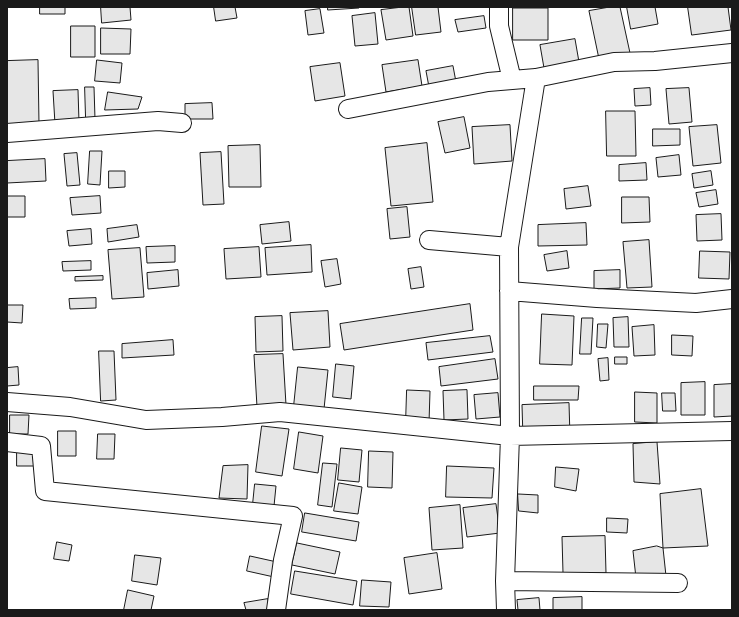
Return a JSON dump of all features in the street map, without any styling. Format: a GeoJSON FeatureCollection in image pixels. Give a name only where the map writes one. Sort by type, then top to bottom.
{"type":"FeatureCollection","features":[{"type":"Feature","properties":{"kind":"street"},"geometry":{"type":"LineString","coordinates":[[499,7],[500,26],[512,80]]}},
{"type":"Feature","properties":{"kind":"street"},"geometry":{"type":"LineString","coordinates":[[348,109],[488,82],[536,78],[614,62],[655,61],[732,53]]}},
{"type":"Feature","properties":{"kind":"street"},"geometry":{"type":"LineString","coordinates":[[506,610],[505,581],[510,436],[509,247],[536,78]]}},
{"type":"Feature","properties":{"kind":"street"},"geometry":{"type":"LineString","coordinates":[[7,133],[158,121],[182,123]]}},
{"type":"Feature","properties":{"kind":"street"},"geometry":{"type":"LineString","coordinates":[[429,240],[509,247]]}},
{"type":"Feature","properties":{"kind":"street"},"geometry":{"type":"LineString","coordinates":[[509,291],[597,298],[696,303],[732,299]]}},
{"type":"Feature","properties":{"kind":"street"},"geometry":{"type":"LineString","coordinates":[[7,402],[70,407],[146,420],[222,418],[280,412],[510,436],[732,431]]}},
{"type":"Feature","properties":{"kind":"street"},"geometry":{"type":"LineString","coordinates":[[7,442],[41,446],[45,491],[293,516],[283,560],[276,610]]}},
{"type":"Feature","properties":{"kind":"street"},"geometry":{"type":"LineString","coordinates":[[505,581],[678,583]]}},
{"type":"Feature","properties":{"kind":"building"},"geometry":{"type":"Polygon","coordinates":[[[40,7],[65,7],[65,14],[40,14],[40,7]]]}},
{"type":"Feature","properties":{"kind":"building"},"geometry":{"type":"Polygon","coordinates":[[[101,7],[130,7],[131,20],[102,23],[101,7]]]}},
{"type":"Feature","properties":{"kind":"building"},"geometry":{"type":"Polygon","coordinates":[[[214,7],[235,7],[237,18],[216,21],[214,7]]]}},
{"type":"Feature","properties":{"kind":"building"},"geometry":{"type":"Polygon","coordinates":[[[328,7],[359,7],[359,8],[328,10],[328,7]]]}},
{"type":"Feature","properties":{"kind":"building"},"geometry":{"type":"Polygon","coordinates":[[[409,7],[413,36],[386,40],[381,10],[409,7]]]}},
{"type":"Feature","properties":{"kind":"building"},"geometry":{"type":"Polygon","coordinates":[[[412,7],[438,7],[441,32],[416,35],[412,7]]]}},
{"type":"Feature","properties":{"kind":"building"},"geometry":{"type":"Polygon","coordinates":[[[610,7],[620,7],[630,53],[599,59],[589,11],[610,7]]]}},
{"type":"Feature","properties":{"kind":"building"},"geometry":{"type":"Polygon","coordinates":[[[627,7],[655,7],[658,24],[631,29],[627,7]]]}},
{"type":"Feature","properties":{"kind":"building"},"geometry":{"type":"Polygon","coordinates":[[[688,7],[728,7],[731,30],[692,35],[688,7]]]}},
{"type":"Feature","properties":{"kind":"building"},"geometry":{"type":"Polygon","coordinates":[[[513,8],[548,8],[548,40],[513,40],[513,8]]]}},
{"type":"Feature","properties":{"kind":"building"},"geometry":{"type":"Polygon","coordinates":[[[320,9],[324,33],[308,35],[305,11],[320,9]]]}},
{"type":"Feature","properties":{"kind":"building"},"geometry":{"type":"Polygon","coordinates":[[[375,13],[378,44],[355,46],[352,16],[375,13]]]}},
{"type":"Feature","properties":{"kind":"building"},"geometry":{"type":"Polygon","coordinates":[[[484,16],[486,28],[458,32],[455,20],[484,16]]]}},
{"type":"Feature","properties":{"kind":"building"},"geometry":{"type":"Polygon","coordinates":[[[71,26],[95,26],[95,57],[71,57],[71,26]]]}},
{"type":"Feature","properties":{"kind":"building"},"geometry":{"type":"Polygon","coordinates":[[[101,28],[131,29],[130,54],[101,54],[101,28]]]}},
{"type":"Feature","properties":{"kind":"building"},"geometry":{"type":"Polygon","coordinates":[[[575,39],[579,62],[544,68],[540,45],[575,39]]]}},
{"type":"Feature","properties":{"kind":"building"},"geometry":{"type":"Polygon","coordinates":[[[38,60],[39,124],[7,125],[7,61],[38,60]]]}},
{"type":"Feature","properties":{"kind":"building"},"geometry":{"type":"Polygon","coordinates":[[[97,60],[122,63],[120,83],[95,81],[97,60]]]}},
{"type":"Feature","properties":{"kind":"building"},"geometry":{"type":"Polygon","coordinates":[[[418,60],[422,86],[386,92],[382,65],[418,60]]]}},
{"type":"Feature","properties":{"kind":"building"},"geometry":{"type":"Polygon","coordinates":[[[340,63],[345,96],[315,101],[310,67],[340,63]]]}},
{"type":"Feature","properties":{"kind":"building"},"geometry":{"type":"Polygon","coordinates":[[[453,66],[456,82],[429,87],[426,71],[453,66]]]}},
{"type":"Feature","properties":{"kind":"building"},"geometry":{"type":"Polygon","coordinates":[[[85,87],[94,87],[95,119],[86,119],[85,87]]]}},
{"type":"Feature","properties":{"kind":"building"},"geometry":{"type":"Polygon","coordinates":[[[650,88],[651,105],[635,106],[634,89],[650,88]]]}},
{"type":"Feature","properties":{"kind":"building"},"geometry":{"type":"Polygon","coordinates":[[[689,88],[692,122],[669,124],[666,89],[689,88]]]}},
{"type":"Feature","properties":{"kind":"building"},"geometry":{"type":"Polygon","coordinates":[[[78,90],[79,122],[55,124],[53,91],[78,90]]]}},
{"type":"Feature","properties":{"kind":"building"},"geometry":{"type":"Polygon","coordinates":[[[108,92],[142,97],[138,109],[105,110],[108,92]]]}},
{"type":"Feature","properties":{"kind":"building"},"geometry":{"type":"Polygon","coordinates":[[[212,103],[213,119],[185,119],[185,104],[212,103]]]}},
{"type":"Feature","properties":{"kind":"building"},"geometry":{"type":"Polygon","coordinates":[[[606,111],[635,111],[636,156],[607,156],[606,111]]]}},
{"type":"Feature","properties":{"kind":"building"},"geometry":{"type":"Polygon","coordinates":[[[464,117],[470,148],[445,153],[438,122],[464,117]]]}},
{"type":"Feature","properties":{"kind":"building"},"geometry":{"type":"Polygon","coordinates":[[[510,125],[512,161],[474,164],[472,127],[510,125]]]}},
{"type":"Feature","properties":{"kind":"building"},"geometry":{"type":"Polygon","coordinates":[[[717,125],[721,163],[693,166],[689,127],[717,125]]]}},
{"type":"Feature","properties":{"kind":"building"},"geometry":{"type":"Polygon","coordinates":[[[653,129],[680,129],[680,145],[653,146],[653,129]]]}},
{"type":"Feature","properties":{"kind":"building"},"geometry":{"type":"Polygon","coordinates":[[[427,143],[433,202],[391,206],[385,148],[427,143]]]}},
{"type":"Feature","properties":{"kind":"building"},"geometry":{"type":"Polygon","coordinates":[[[260,145],[261,187],[229,187],[228,146],[260,145]]]}},
{"type":"Feature","properties":{"kind":"building"},"geometry":{"type":"Polygon","coordinates":[[[90,151],[102,151],[100,185],[88,184],[90,151]]]}},
{"type":"Feature","properties":{"kind":"building"},"geometry":{"type":"Polygon","coordinates":[[[221,152],[224,204],[203,205],[200,153],[221,152]]]}},
{"type":"Feature","properties":{"kind":"building"},"geometry":{"type":"Polygon","coordinates":[[[77,153],[80,185],[67,186],[64,154],[77,153]]]}},
{"type":"Feature","properties":{"kind":"building"},"geometry":{"type":"Polygon","coordinates":[[[679,155],[681,175],[658,177],[656,158],[679,155]]]}},
{"type":"Feature","properties":{"kind":"building"},"geometry":{"type":"Polygon","coordinates":[[[45,159],[46,181],[7,183],[7,161],[45,159]]]}},
{"type":"Feature","properties":{"kind":"building"},"geometry":{"type":"Polygon","coordinates":[[[646,163],[647,180],[619,181],[619,165],[646,163]]]}},
{"type":"Feature","properties":{"kind":"building"},"geometry":{"type":"Polygon","coordinates":[[[109,171],[125,171],[125,187],[109,188],[109,171]]]}},
{"type":"Feature","properties":{"kind":"building"},"geometry":{"type":"Polygon","coordinates":[[[711,171],[713,185],[694,188],[692,174],[711,171]]]}},
{"type":"Feature","properties":{"kind":"building"},"geometry":{"type":"Polygon","coordinates":[[[588,186],[591,206],[566,209],[564,189],[588,186]]]}},
{"type":"Feature","properties":{"kind":"building"},"geometry":{"type":"Polygon","coordinates":[[[716,190],[718,204],[699,207],[696,193],[716,190]]]}},
{"type":"Feature","properties":{"kind":"building"},"geometry":{"type":"Polygon","coordinates":[[[7,196],[25,196],[25,217],[7,217],[7,196]]]}},
{"type":"Feature","properties":{"kind":"building"},"geometry":{"type":"Polygon","coordinates":[[[100,196],[101,213],[72,215],[70,198],[100,196]]]}},
{"type":"Feature","properties":{"kind":"building"},"geometry":{"type":"Polygon","coordinates":[[[622,197],[649,197],[650,222],[622,223],[622,197]]]}},
{"type":"Feature","properties":{"kind":"building"},"geometry":{"type":"Polygon","coordinates":[[[407,207],[410,237],[390,239],[387,209],[407,207]]]}},
{"type":"Feature","properties":{"kind":"building"},"geometry":{"type":"Polygon","coordinates":[[[721,214],[722,240],[697,241],[696,215],[721,214]]]}},
{"type":"Feature","properties":{"kind":"building"},"geometry":{"type":"Polygon","coordinates":[[[289,222],[291,241],[262,244],[260,225],[289,222]]]}},
{"type":"Feature","properties":{"kind":"building"},"geometry":{"type":"Polygon","coordinates":[[[586,223],[587,245],[538,246],[538,225],[586,223]]]}},
{"type":"Feature","properties":{"kind":"building"},"geometry":{"type":"Polygon","coordinates":[[[137,225],[139,237],[108,242],[107,229],[137,225]]]}},
{"type":"Feature","properties":{"kind":"building"},"geometry":{"type":"Polygon","coordinates":[[[91,229],[92,244],[69,246],[67,231],[91,229]]]}},
{"type":"Feature","properties":{"kind":"building"},"geometry":{"type":"Polygon","coordinates":[[[649,240],[652,287],[627,288],[623,242],[649,240]]]}},
{"type":"Feature","properties":{"kind":"building"},"geometry":{"type":"Polygon","coordinates":[[[311,245],[312,272],[267,275],[265,248],[311,245]]]}},
{"type":"Feature","properties":{"kind":"building"},"geometry":{"type":"Polygon","coordinates":[[[175,246],[175,262],[147,263],[146,247],[175,246]]]}},
{"type":"Feature","properties":{"kind":"building"},"geometry":{"type":"Polygon","coordinates":[[[259,247],[261,277],[226,279],[224,249],[259,247]]]}},
{"type":"Feature","properties":{"kind":"building"},"geometry":{"type":"Polygon","coordinates":[[[140,248],[144,297],[112,299],[108,250],[140,248]]]}},
{"type":"Feature","properties":{"kind":"building"},"geometry":{"type":"Polygon","coordinates":[[[567,251],[569,268],[547,271],[544,255],[567,251]]]}},
{"type":"Feature","properties":{"kind":"building"},"geometry":{"type":"Polygon","coordinates":[[[700,251],[730,252],[729,279],[699,278],[700,251]]]}},
{"type":"Feature","properties":{"kind":"building"},"geometry":{"type":"Polygon","coordinates":[[[337,259],[341,284],[325,287],[321,261],[337,259]]]}},
{"type":"Feature","properties":{"kind":"building"},"geometry":{"type":"Polygon","coordinates":[[[91,261],[91,270],[63,271],[62,262],[91,261]]]}},
{"type":"Feature","properties":{"kind":"building"},"geometry":{"type":"Polygon","coordinates":[[[421,267],[424,287],[411,289],[408,269],[421,267]]]}},
{"type":"Feature","properties":{"kind":"building"},"geometry":{"type":"Polygon","coordinates":[[[178,270],[179,286],[148,289],[147,273],[178,270]]]}},
{"type":"Feature","properties":{"kind":"building"},"geometry":{"type":"Polygon","coordinates":[[[620,270],[620,288],[594,289],[594,271],[620,270]]]}},
{"type":"Feature","properties":{"kind":"building"},"geometry":{"type":"Polygon","coordinates":[[[103,276],[103,280],[75,281],[75,277],[103,276]]]}},
{"type":"Feature","properties":{"kind":"building"},"geometry":{"type":"Polygon","coordinates":[[[96,298],[96,308],[70,309],[69,299],[96,298]]]}},
{"type":"Feature","properties":{"kind":"building"},"geometry":{"type":"Polygon","coordinates":[[[470,304],[473,330],[344,350],[340,324],[470,304]]]}},
{"type":"Feature","properties":{"kind":"building"},"geometry":{"type":"Polygon","coordinates":[[[7,305],[23,305],[22,323],[7,322],[7,305]]]}},
{"type":"Feature","properties":{"kind":"building"},"geometry":{"type":"Polygon","coordinates":[[[328,311],[330,347],[293,350],[290,313],[328,311]]]}},
{"type":"Feature","properties":{"kind":"building"},"geometry":{"type":"Polygon","coordinates":[[[542,314],[574,316],[572,365],[540,364],[542,314]]]}},
{"type":"Feature","properties":{"kind":"building"},"geometry":{"type":"Polygon","coordinates":[[[282,316],[283,351],[256,352],[255,317],[282,316]]]}},
{"type":"Feature","properties":{"kind":"building"},"geometry":{"type":"Polygon","coordinates":[[[628,317],[629,347],[614,347],[613,318],[628,317]]]}},
{"type":"Feature","properties":{"kind":"building"},"geometry":{"type":"Polygon","coordinates":[[[582,318],[593,318],[591,354],[580,354],[582,318]]]}},
{"type":"Feature","properties":{"kind":"building"},"geometry":{"type":"Polygon","coordinates":[[[598,324],[608,324],[606,348],[597,347],[598,324]]]}},
{"type":"Feature","properties":{"kind":"building"},"geometry":{"type":"Polygon","coordinates":[[[654,325],[655,355],[634,356],[632,327],[654,325]]]}},
{"type":"Feature","properties":{"kind":"building"},"geometry":{"type":"Polygon","coordinates":[[[672,335],[693,336],[692,356],[672,355],[672,335]]]}},
{"type":"Feature","properties":{"kind":"building"},"geometry":{"type":"Polygon","coordinates":[[[490,336],[493,352],[428,360],[426,343],[490,336]]]}},
{"type":"Feature","properties":{"kind":"building"},"geometry":{"type":"Polygon","coordinates":[[[173,340],[174,355],[122,358],[122,344],[173,340]]]}},
{"type":"Feature","properties":{"kind":"building"},"geometry":{"type":"Polygon","coordinates":[[[99,351],[114,351],[116,400],[101,401],[99,351]]]}},
{"type":"Feature","properties":{"kind":"building"},"geometry":{"type":"Polygon","coordinates":[[[283,354],[286,405],[257,407],[254,355],[283,354]]]}},
{"type":"Feature","properties":{"kind":"building"},"geometry":{"type":"Polygon","coordinates":[[[615,357],[627,357],[627,364],[615,364],[615,357]]]}},
{"type":"Feature","properties":{"kind":"building"},"geometry":{"type":"Polygon","coordinates":[[[608,358],[609,380],[600,381],[598,359],[608,358]]]}},
{"type":"Feature","properties":{"kind":"building"},"geometry":{"type":"Polygon","coordinates":[[[495,359],[498,379],[441,386],[439,367],[495,359]]]}},
{"type":"Feature","properties":{"kind":"building"},"geometry":{"type":"Polygon","coordinates":[[[336,364],[354,366],[351,399],[333,397],[336,364]]]}},
{"type":"Feature","properties":{"kind":"building"},"geometry":{"type":"Polygon","coordinates":[[[18,367],[19,385],[7,386],[7,368],[18,367]]]}},
{"type":"Feature","properties":{"kind":"building"},"geometry":{"type":"Polygon","coordinates":[[[298,367],[328,370],[324,409],[294,406],[298,367]]]}},
{"type":"Feature","properties":{"kind":"building"},"geometry":{"type":"Polygon","coordinates":[[[705,382],[705,415],[681,415],[681,383],[705,382]]]}},
{"type":"Feature","properties":{"kind":"building"},"geometry":{"type":"Polygon","coordinates":[[[732,384],[732,416],[714,417],[714,385],[732,384]]]}},
{"type":"Feature","properties":{"kind":"building"},"geometry":{"type":"Polygon","coordinates":[[[534,386],[579,386],[578,400],[534,400],[534,386]]]}},
{"type":"Feature","properties":{"kind":"building"},"geometry":{"type":"Polygon","coordinates":[[[407,390],[430,391],[429,423],[406,422],[407,390]]]}},
{"type":"Feature","properties":{"kind":"building"},"geometry":{"type":"Polygon","coordinates":[[[467,390],[468,419],[444,420],[443,391],[467,390]]]}},
{"type":"Feature","properties":{"kind":"building"},"geometry":{"type":"Polygon","coordinates":[[[635,392],[657,393],[657,423],[635,422],[635,392]]]}},
{"type":"Feature","properties":{"kind":"building"},"geometry":{"type":"Polygon","coordinates":[[[498,393],[500,417],[476,419],[474,395],[498,393]]]}},
{"type":"Feature","properties":{"kind":"building"},"geometry":{"type":"Polygon","coordinates":[[[662,393],[675,393],[676,411],[663,411],[662,393]]]}},
{"type":"Feature","properties":{"kind":"building"},"geometry":{"type":"Polygon","coordinates":[[[569,403],[570,437],[523,439],[522,405],[569,403]]]}},
{"type":"Feature","properties":{"kind":"building"},"geometry":{"type":"Polygon","coordinates":[[[10,415],[29,415],[28,434],[10,434],[10,415]]]}},
{"type":"Feature","properties":{"kind":"building"},"geometry":{"type":"Polygon","coordinates":[[[262,426],[289,429],[282,476],[256,472],[262,426]]]}},
{"type":"Feature","properties":{"kind":"building"},"geometry":{"type":"Polygon","coordinates":[[[58,431],[76,431],[76,456],[58,456],[58,431]]]}},
{"type":"Feature","properties":{"kind":"building"},"geometry":{"type":"Polygon","coordinates":[[[299,432],[323,436],[318,473],[294,469],[299,432]]]}},
{"type":"Feature","properties":{"kind":"building"},"geometry":{"type":"Polygon","coordinates":[[[98,434],[115,434],[114,459],[97,459],[98,434]]]}},
{"type":"Feature","properties":{"kind":"building"},"geometry":{"type":"Polygon","coordinates":[[[657,442],[660,484],[634,482],[633,444],[657,442]]]}},
{"type":"Feature","properties":{"kind":"building"},"geometry":{"type":"Polygon","coordinates":[[[341,448],[362,450],[359,482],[338,480],[341,448]]]}},
{"type":"Feature","properties":{"kind":"building"},"geometry":{"type":"Polygon","coordinates":[[[17,450],[43,450],[43,466],[17,466],[17,450]]]}},
{"type":"Feature","properties":{"kind":"building"},"geometry":{"type":"Polygon","coordinates":[[[369,451],[393,452],[392,488],[368,487],[369,451]]]}},
{"type":"Feature","properties":{"kind":"building"},"geometry":{"type":"Polygon","coordinates":[[[323,463],[337,464],[332,507],[318,505],[323,463]]]}},
{"type":"Feature","properties":{"kind":"building"},"geometry":{"type":"Polygon","coordinates":[[[248,465],[247,499],[219,498],[223,466],[248,465]]]}},
{"type":"Feature","properties":{"kind":"building"},"geometry":{"type":"Polygon","coordinates":[[[447,466],[494,468],[492,498],[446,497],[447,466]]]}},
{"type":"Feature","properties":{"kind":"building"},"geometry":{"type":"Polygon","coordinates":[[[556,467],[579,469],[576,491],[555,487],[556,467]]]}},
{"type":"Feature","properties":{"kind":"building"},"geometry":{"type":"Polygon","coordinates":[[[339,483],[362,487],[358,514],[334,511],[339,483]]]}},
{"type":"Feature","properties":{"kind":"building"},"geometry":{"type":"Polygon","coordinates":[[[255,484],[276,486],[274,506],[253,504],[255,484]]]}},
{"type":"Feature","properties":{"kind":"building"},"geometry":{"type":"Polygon","coordinates":[[[701,489],[708,546],[663,548],[660,494],[701,489]]]}},
{"type":"Feature","properties":{"kind":"building"},"geometry":{"type":"Polygon","coordinates":[[[518,494],[538,495],[538,513],[519,511],[518,494]]]}},
{"type":"Feature","properties":{"kind":"building"},"geometry":{"type":"Polygon","coordinates":[[[496,504],[500,533],[467,537],[463,508],[496,504]]]}},
{"type":"Feature","properties":{"kind":"building"},"geometry":{"type":"Polygon","coordinates":[[[460,505],[463,548],[432,550],[429,508],[460,505]]]}},
{"type":"Feature","properties":{"kind":"building"},"geometry":{"type":"Polygon","coordinates":[[[305,513],[359,522],[356,541],[302,532],[305,513]]]}},
{"type":"Feature","properties":{"kind":"building"},"geometry":{"type":"Polygon","coordinates":[[[607,518],[628,519],[627,533],[607,532],[607,518]]]}},
{"type":"Feature","properties":{"kind":"building"},"geometry":{"type":"Polygon","coordinates":[[[605,536],[606,573],[563,573],[562,537],[605,536]]]}},
{"type":"Feature","properties":{"kind":"building"},"geometry":{"type":"Polygon","coordinates":[[[57,542],[72,545],[69,561],[54,559],[57,542]]]}},
{"type":"Feature","properties":{"kind":"building"},"geometry":{"type":"Polygon","coordinates":[[[297,543],[340,552],[335,574],[292,565],[297,543]]]}},
{"type":"Feature","properties":{"kind":"building"},"geometry":{"type":"Polygon","coordinates":[[[657,546],[663,548],[666,576],[636,578],[633,551],[657,546]]]}},
{"type":"Feature","properties":{"kind":"building"},"geometry":{"type":"Polygon","coordinates":[[[437,553],[442,589],[409,594],[404,558],[437,553]]]}},
{"type":"Feature","properties":{"kind":"building"},"geometry":{"type":"Polygon","coordinates":[[[135,555],[161,558],[157,585],[132,581],[135,555]]]}},
{"type":"Feature","properties":{"kind":"building"},"geometry":{"type":"Polygon","coordinates":[[[250,556],[277,562],[274,577],[247,571],[250,556]]]}},
{"type":"Feature","properties":{"kind":"building"},"geometry":{"type":"Polygon","coordinates":[[[295,571],[357,581],[353,605],[291,594],[295,571]]]}},
{"type":"Feature","properties":{"kind":"building"},"geometry":{"type":"Polygon","coordinates":[[[362,580],[391,582],[389,607],[360,606],[362,580]]]}},
{"type":"Feature","properties":{"kind":"building"},"geometry":{"type":"Polygon","coordinates":[[[128,590],[154,596],[151,610],[124,610],[128,590]]]}},
{"type":"Feature","properties":{"kind":"building"},"geometry":{"type":"Polygon","coordinates":[[[582,597],[582,610],[553,610],[553,598],[582,597]]]}},
{"type":"Feature","properties":{"kind":"building"},"geometry":{"type":"Polygon","coordinates":[[[539,598],[540,610],[518,610],[517,600],[539,598]]]}},
{"type":"Feature","properties":{"kind":"building"},"geometry":{"type":"Polygon","coordinates":[[[268,599],[269,610],[246,610],[244,603],[268,599]]]}}]}
